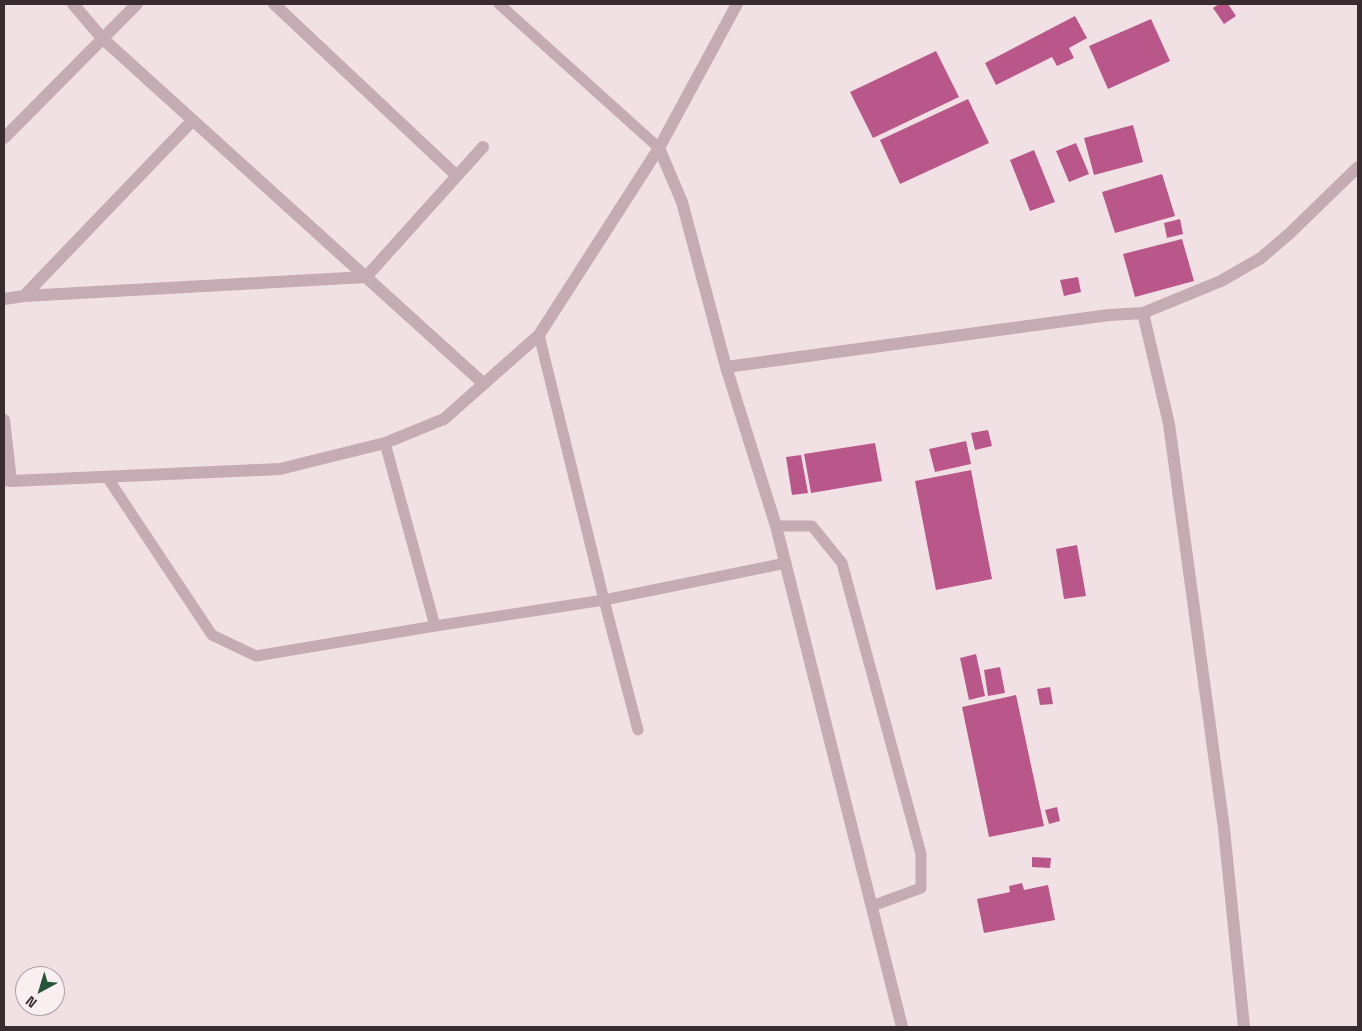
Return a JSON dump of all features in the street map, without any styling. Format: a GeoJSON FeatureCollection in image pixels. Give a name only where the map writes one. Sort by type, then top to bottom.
{"type":"FeatureCollection","features":[{"type":"Feature","properties":{"kind":"street"},"geometry":{"type":"LineString","coordinates":[[73,4],[102,38],[484,384]]}},
{"type":"Feature","properties":{"kind":"street"},"geometry":{"type":"LineString","coordinates":[[4,138],[137,4]]}},
{"type":"Feature","properties":{"kind":"street"},"geometry":{"type":"LineString","coordinates":[[274,4],[457,176]]}},
{"type":"Feature","properties":{"kind":"street"},"geometry":{"type":"LineString","coordinates":[[4,420],[8,481],[280,469],[385,443],[444,419],[539,334],[659,148],[737,4]]}},
{"type":"Feature","properties":{"kind":"street"},"geometry":{"type":"LineString","coordinates":[[24,296],[193,120]]}},
{"type":"Feature","properties":{"kind":"street"},"geometry":{"type":"LineString","coordinates":[[4,299],[24,296],[366,278],[482,147]]}},
{"type":"Feature","properties":{"kind":"street"},"geometry":{"type":"LineString","coordinates":[[659,148],[682,202],[726,367],[776,526],[902,1027]]}},
{"type":"Feature","properties":{"kind":"street"},"geometry":{"type":"LineString","coordinates":[[726,367],[1109,315],[1143,313],[1221,280],[1261,258],[1290,233],[1358,167]]}},
{"type":"Feature","properties":{"kind":"street"},"geometry":{"type":"LineString","coordinates":[[1143,313],[1169,424],[1224,829],[1244,1027]]}},
{"type":"Feature","properties":{"kind":"lane"},"geometry":{"type":"LineString","coordinates":[[499,4],[659,148]]}},
{"type":"Feature","properties":{"kind":"lane"},"geometry":{"type":"LineString","coordinates":[[539,334],[638,730]]}},
{"type":"Feature","properties":{"kind":"lane"},"geometry":{"type":"LineString","coordinates":[[385,443],[435,626]]}},
{"type":"Feature","properties":{"kind":"lane"},"geometry":{"type":"LineString","coordinates":[[107,477],[212,635],[256,656],[604,600],[786,563]]}},
{"type":"Feature","properties":{"kind":"lane"},"geometry":{"type":"LineString","coordinates":[[776,526],[812,526],[842,564],[921,854],[921,888],[872,906]]}},
{"type":"Feature","properties":{"kind":"building"},"geometry":{"type":"Polygon","coordinates":[[[1219,4],[1228,4],[1236,16],[1224,24],[1213,8],[1219,4]]]}},
{"type":"Feature","properties":{"kind":"building"},"geometry":{"type":"Polygon","coordinates":[[[1075,16],[1087,38],[1069,48],[1074,58],[1057,66],[1052,57],[996,85],[985,63],[1075,16]]]}},
{"type":"Feature","properties":{"kind":"building"},"geometry":{"type":"Polygon","coordinates":[[[1151,19],[1170,61],[1108,89],[1089,46],[1151,19]]]}},
{"type":"Feature","properties":{"kind":"building"},"geometry":{"type":"Polygon","coordinates":[[[936,51],[959,97],[873,138],[850,92],[936,51]]]}},
{"type":"Feature","properties":{"kind":"building"},"geometry":{"type":"Polygon","coordinates":[[[968,99],[989,143],[900,184],[880,140],[968,99]]]}},
{"type":"Feature","properties":{"kind":"building"},"geometry":{"type":"Polygon","coordinates":[[[1133,125],[1143,162],[1094,175],[1084,138],[1133,125]]]}},
{"type":"Feature","properties":{"kind":"building"},"geometry":{"type":"Polygon","coordinates":[[[1076,143],[1089,174],[1069,182],[1056,151],[1076,143]]]}},
{"type":"Feature","properties":{"kind":"building"},"geometry":{"type":"Polygon","coordinates":[[[1034,150],[1055,202],[1030,211],[1010,160],[1034,150]]]}},
{"type":"Feature","properties":{"kind":"building"},"geometry":{"type":"Polygon","coordinates":[[[1162,174],[1175,216],[1115,233],[1102,192],[1162,174]]]}},
{"type":"Feature","properties":{"kind":"building"},"geometry":{"type":"Polygon","coordinates":[[[1180,219],[1183,234],[1167,238],[1164,223],[1180,219]]]}},
{"type":"Feature","properties":{"kind":"building"},"geometry":{"type":"Polygon","coordinates":[[[1182,239],[1194,281],[1135,297],[1123,254],[1182,239]]]}},
{"type":"Feature","properties":{"kind":"building"},"geometry":{"type":"Polygon","coordinates":[[[1078,277],[1081,292],[1064,296],[1060,280],[1078,277]]]}},
{"type":"Feature","properties":{"kind":"building"},"geometry":{"type":"Polygon","coordinates":[[[988,430],[992,446],[975,450],[971,433],[988,430]]]}},
{"type":"Feature","properties":{"kind":"building"},"geometry":{"type":"Polygon","coordinates":[[[966,441],[971,464],[935,472],[929,449],[966,441]]]}},
{"type":"Feature","properties":{"kind":"building"},"geometry":{"type":"Polygon","coordinates":[[[875,443],[882,481],[811,493],[804,454],[875,443]]]}},
{"type":"Feature","properties":{"kind":"building"},"geometry":{"type":"Polygon","coordinates":[[[801,455],[808,493],[792,495],[786,457],[801,455]]]}},
{"type":"Feature","properties":{"kind":"building"},"geometry":{"type":"Polygon","coordinates":[[[971,470],[992,579],[936,590],[915,481],[971,470]]]}},
{"type":"Feature","properties":{"kind":"building"},"geometry":{"type":"Polygon","coordinates":[[[1077,545],[1086,596],[1064,599],[1056,549],[1077,545]]]}},
{"type":"Feature","properties":{"kind":"building"},"geometry":{"type":"Polygon","coordinates":[[[976,654],[985,696],[969,700],[960,658],[976,654]]]}},
{"type":"Feature","properties":{"kind":"building"},"geometry":{"type":"Polygon","coordinates":[[[1000,667],[1005,693],[988,696],[984,670],[1000,667]]]}},
{"type":"Feature","properties":{"kind":"building"},"geometry":{"type":"Polygon","coordinates":[[[1050,687],[1053,704],[1040,705],[1037,689],[1050,687]]]}},
{"type":"Feature","properties":{"kind":"building"},"geometry":{"type":"Polygon","coordinates":[[[1016,695],[1044,826],[989,837],[962,707],[1016,695]]]}},
{"type":"Feature","properties":{"kind":"building"},"geometry":{"type":"Polygon","coordinates":[[[1057,807],[1060,821],[1049,824],[1045,810],[1057,807]]]}},
{"type":"Feature","properties":{"kind":"building"},"geometry":{"type":"Polygon","coordinates":[[[1032,857],[1051,858],[1050,868],[1032,867],[1032,857]]]}},
{"type":"Feature","properties":{"kind":"building"},"geometry":{"type":"Polygon","coordinates":[[[1022,883],[1024,890],[1048,885],[1055,920],[984,933],[977,899],[1010,892],[1009,886],[1022,883]]]}}]}
